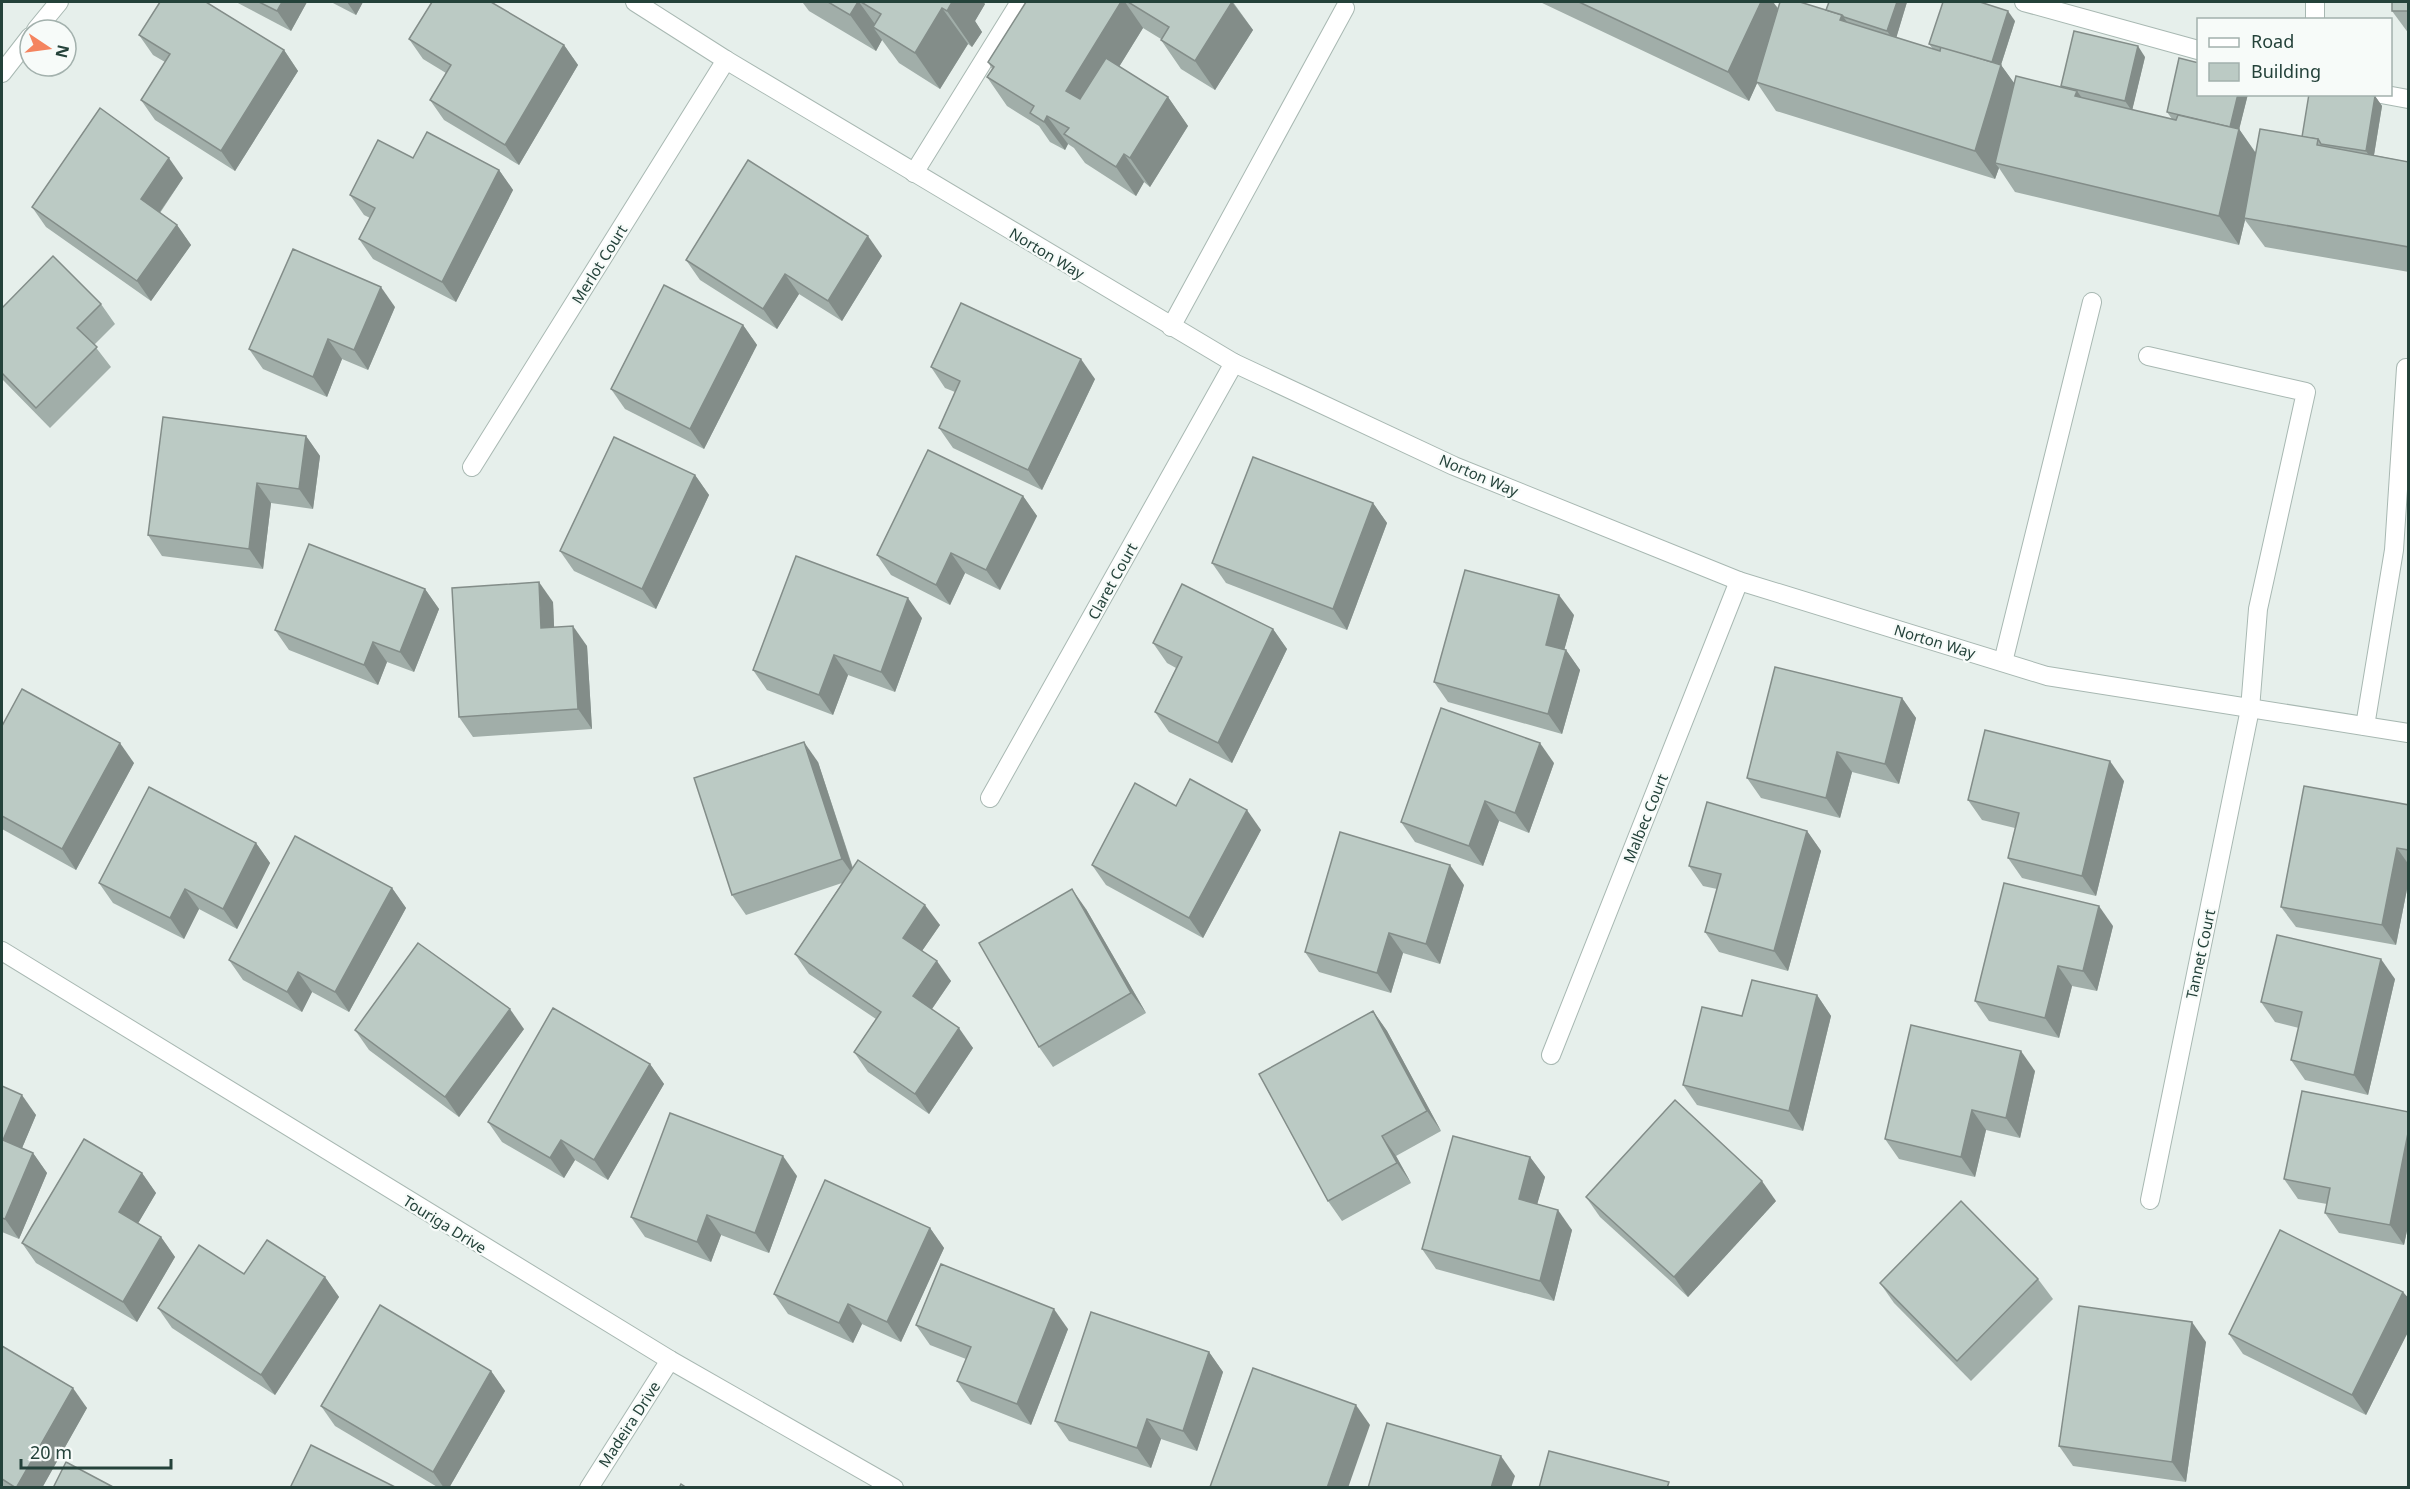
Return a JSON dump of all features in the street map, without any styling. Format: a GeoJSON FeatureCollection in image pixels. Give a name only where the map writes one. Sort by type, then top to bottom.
{"type":"FeatureCollection","features":[{"type":"Feature","properties":{"kind":"street"},"geometry":{"type":"LineString","coordinates":[[45,18],[58,2]]}},
{"type":"Feature","properties":{"kind":"street","name":"Norton Way"},"geometry":{"type":"LineString","coordinates":[[635,2],[726,60],[1234,363],[1454,466],[1738,581],[2047,676],[2409,733]]}},
{"type":"Feature","properties":{"kind":"street"},"geometry":{"type":"LineString","coordinates":[[914,173],[1020,2]]}},
{"type":"Feature","properties":{"kind":"street"},"geometry":{"type":"LineString","coordinates":[[2024,2],[2197,49]]}},
{"type":"Feature","properties":{"kind":"street"},"geometry":{"type":"LineString","coordinates":[[2315,2],[2315,18]]}},
{"type":"Feature","properties":{"kind":"street"},"geometry":{"type":"LineString","coordinates":[[1171,327],[1345,8]]}},
{"type":"Feature","properties":{"kind":"street"},"geometry":{"type":"LineString","coordinates":[[2,73],[18,52]]}},
{"type":"Feature","properties":{"kind":"street","name":"Merlot Court"},"geometry":{"type":"LineString","coordinates":[[472,467],[726,60]]}},
{"type":"Feature","properties":{"kind":"street"},"geometry":{"type":"LineString","coordinates":[[2392,96],[2409,99]]}},
{"type":"Feature","properties":{"kind":"street"},"geometry":{"type":"LineString","coordinates":[[2003,662],[2092,302]]}},
{"type":"Feature","properties":{"kind":"street","name":"Tannet Court"},"geometry":{"type":"LineString","coordinates":[[2148,356],[2306,392],[2258,609],[2250,709],[2150,1200]]}},
{"type":"Feature","properties":{"kind":"street","name":"Claret Court"},"geometry":{"type":"LineString","coordinates":[[990,798],[1234,363]]}},
{"type":"Feature","properties":{"kind":"street"},"geometry":{"type":"LineString","coordinates":[[2365,726],[2394,550],[2406,368]]}},
{"type":"Feature","properties":{"kind":"street","name":"Malbec Court"},"geometry":{"type":"LineString","coordinates":[[1551,1055],[1738,581]]}},
{"type":"Feature","properties":{"kind":"street","name":"Touriga Drive"},"geometry":{"type":"LineString","coordinates":[[2,951],[670,1360],[894,1488]]}},
{"type":"Feature","properties":{"kind":"street","name":"Madeira Drive"},"geometry":{"type":"LineString","coordinates":[[589,1488],[670,1360]]}},
{"type":"Feature","properties":{"kind":"building"},"geometry":{"type":"Polygon","coordinates":[[[160,2],[206,2],[284,50],[221,151],[141,100],[170,54],[139,35],[160,2]]]}},
{"type":"Feature","properties":{"kind":"building"},"geometry":{"type":"Polygon","coordinates":[[[259,2],[282,2],[277,11],[259,2]]]}},
{"type":"Feature","properties":{"kind":"building"},"geometry":{"type":"Polygon","coordinates":[[[432,2],[491,2],[564,45],[505,145],[430,100],[451,65],[409,39],[432,2]]]}},
{"type":"Feature","properties":{"kind":"building"},"geometry":{"type":"Polygon","coordinates":[[[828,2],[858,2],[850,15],[828,2]]]}},
{"type":"Feature","properties":{"kind":"building"},"geometry":{"type":"Polygon","coordinates":[[[861,2],[952,2],[947,11],[942,8],[915,53],[873,27],[881,14],[861,2]]]}},
{"type":"Feature","properties":{"kind":"building"},"geometry":{"type":"Polygon","coordinates":[[[1026,2],[1121,2],[1066,91],[1080,99],[1106,58],[1168,97],[1130,158],[1124,154],[1116,167],[1064,134],[1069,128],[1047,116],[1044,122],[1030,113],[1034,106],[987,77],[994,67],[988,62],[1026,2]]]}},
{"type":"Feature","properties":{"kind":"building"},"geometry":{"type":"Polygon","coordinates":[[[1128,2],[1232,2],[1195,61],[1161,40],[1169,27],[1128,2]]]}},
{"type":"Feature","properties":{"kind":"building"},"geometry":{"type":"Polygon","coordinates":[[[1579,2],[1761,2],[1728,72],[1579,2]]]}},
{"type":"Feature","properties":{"kind":"building"},"geometry":{"type":"Polygon","coordinates":[[[1780,2],[1800,2],[1842,15],[1840,20],[1940,51],[1941,46],[2001,65],[1975,151],[1756,82],[1780,2]]]}},
{"type":"Feature","properties":{"kind":"building"},"geometry":{"type":"Polygon","coordinates":[[[1829,2],[1897,2],[1887,31],[1826,10],[1829,2]]]}},
{"type":"Feature","properties":{"kind":"building"},"geometry":{"type":"Polygon","coordinates":[[[1943,2],[1980,2],[2008,11],[1992,62],[1929,44],[1943,2]]]}},
{"type":"Feature","properties":{"kind":"building"},"geometry":{"type":"Polygon","coordinates":[[[2392,2],[2409,2],[2409,11],[2392,11],[2392,2]]]}},
{"type":"Feature","properties":{"kind":"building"},"geometry":{"type":"Polygon","coordinates":[[[2074,31],[2138,46],[2125,101],[2061,86],[2074,31]]]}},
{"type":"Feature","properties":{"kind":"building"},"geometry":{"type":"Polygon","coordinates":[[[2179,58],[2197,62],[2197,96],[2238,96],[2230,127],[2167,112],[2179,58]]]}},
{"type":"Feature","properties":{"kind":"building"},"geometry":{"type":"Polygon","coordinates":[[[2016,76],[2077,91],[2075,96],[2176,120],[2178,115],[2239,129],[2219,216],[1995,163],[2016,76]]]}},
{"type":"Feature","properties":{"kind":"building"},"geometry":{"type":"Polygon","coordinates":[[[2309,96],[2375,96],[2366,151],[2321,144],[2318,139],[2302,137],[2309,96]]]}},
{"type":"Feature","properties":{"kind":"building"},"geometry":{"type":"Polygon","coordinates":[[[100,108],[169,158],[141,199],[177,225],[137,281],[32,207],[100,108]]]}},
{"type":"Feature","properties":{"kind":"building"},"geometry":{"type":"Polygon","coordinates":[[[2260,129],[2318,139],[2317,145],[2409,162],[2409,247],[2244,218],[2260,129]]]}},
{"type":"Feature","properties":{"kind":"building"},"geometry":{"type":"Polygon","coordinates":[[[427,132],[499,170],[442,282],[359,239],[375,208],[350,195],[378,140],[413,158],[427,132]]]}},
{"type":"Feature","properties":{"kind":"building"},"geometry":{"type":"Polygon","coordinates":[[[748,160],[868,236],[828,301],[785,274],[763,309],[686,260],[748,160]]]}},
{"type":"Feature","properties":{"kind":"building"},"geometry":{"type":"Polygon","coordinates":[[[293,249],[381,287],[354,350],[328,339],[313,377],[249,349],[293,249]]]}},
{"type":"Feature","properties":{"kind":"building"},"geometry":{"type":"Polygon","coordinates":[[[53,256],[101,304],[77,328],[97,347],[36,408],[2,373],[2,308],[53,256]]]}},
{"type":"Feature","properties":{"kind":"building"},"geometry":{"type":"Polygon","coordinates":[[[664,285],[743,325],[690,429],[611,389],[664,285]]]}},
{"type":"Feature","properties":{"kind":"building"},"geometry":{"type":"Polygon","coordinates":[[[961,303],[1081,359],[1028,470],[939,428],[960,381],[931,367],[961,303]]]}},
{"type":"Feature","properties":{"kind":"building"},"geometry":{"type":"Polygon","coordinates":[[[163,417],[306,436],[299,489],[257,483],[249,549],[148,535],[163,417]]]}},
{"type":"Feature","properties":{"kind":"building"},"geometry":{"type":"Polygon","coordinates":[[[614,437],[695,475],[642,589],[560,551],[614,437]]]}},
{"type":"Feature","properties":{"kind":"building"},"geometry":{"type":"Polygon","coordinates":[[[928,450],[1023,496],[986,570],[951,553],[936,585],[877,555],[928,450]]]}},
{"type":"Feature","properties":{"kind":"building"},"geometry":{"type":"Polygon","coordinates":[[[1253,457],[1373,503],[1333,609],[1212,563],[1253,457]]]}},
{"type":"Feature","properties":{"kind":"building"},"geometry":{"type":"Polygon","coordinates":[[[309,544],[425,589],[400,652],[373,642],[364,665],[275,630],[309,544]]]}},
{"type":"Feature","properties":{"kind":"building"},"geometry":{"type":"Polygon","coordinates":[[[796,556],[908,598],[881,672],[834,655],[819,695],[753,670],[796,556]]]}},
{"type":"Feature","properties":{"kind":"building"},"geometry":{"type":"Polygon","coordinates":[[[1465,570],[1559,595],[1546,645],[1566,650],[1548,714],[1434,682],[1465,570]]]}},
{"type":"Feature","properties":{"kind":"building"},"geometry":{"type":"Polygon","coordinates":[[[539,582],[541,628],[573,626],[578,709],[459,717],[452,588],[539,582]]]}},
{"type":"Feature","properties":{"kind":"building"},"geometry":{"type":"Polygon","coordinates":[[[1182,584],[1273,629],[1218,743],[1155,712],[1182,657],[1153,643],[1182,584]]]}},
{"type":"Feature","properties":{"kind":"building"},"geometry":{"type":"Polygon","coordinates":[[[1775,667],[1902,698],[1885,764],[1837,752],[1826,798],[1747,778],[1775,667]]]}},
{"type":"Feature","properties":{"kind":"building"},"geometry":{"type":"Polygon","coordinates":[[[22,689],[120,743],[62,849],[2,816],[2,726],[22,689]]]}},
{"type":"Feature","properties":{"kind":"building"},"geometry":{"type":"Polygon","coordinates":[[[1441,708],[1540,743],[1515,813],[1485,801],[1469,846],[1401,822],[1441,708]]]}},
{"type":"Feature","properties":{"kind":"building"},"geometry":{"type":"Polygon","coordinates":[[[1985,730],[2110,761],[2082,876],[2008,858],[2019,813],[1968,800],[1985,730]]]}},
{"type":"Feature","properties":{"kind":"building"},"geometry":{"type":"Polygon","coordinates":[[[804,742],[842,859],[732,895],[694,778],[804,742]]]}},
{"type":"Feature","properties":{"kind":"building"},"geometry":{"type":"Polygon","coordinates":[[[1190,779],[1247,810],[1189,918],[1092,865],[1135,783],[1176,806],[1190,779]]]}},
{"type":"Feature","properties":{"kind":"building"},"geometry":{"type":"Polygon","coordinates":[[[2304,786],[2409,805],[2409,850],[2397,848],[2382,925],[2281,907],[2304,786]]]}},
{"type":"Feature","properties":{"kind":"building"},"geometry":{"type":"Polygon","coordinates":[[[149,787],[256,843],[223,909],[185,889],[170,918],[99,883],[149,787]]]}},
{"type":"Feature","properties":{"kind":"building"},"geometry":{"type":"Polygon","coordinates":[[[1707,802],[1807,831],[1774,951],[1705,932],[1721,874],[1689,866],[1707,802]]]}},
{"type":"Feature","properties":{"kind":"building"},"geometry":{"type":"Polygon","coordinates":[[[1340,832],[1450,865],[1426,944],[1389,933],[1377,973],[1305,952],[1340,832]]]}},
{"type":"Feature","properties":{"kind":"building"},"geometry":{"type":"Polygon","coordinates":[[[295,836],[392,888],[335,992],[298,972],[287,992],[229,960],[295,836]]]}},
{"type":"Feature","properties":{"kind":"building"},"geometry":{"type":"Polygon","coordinates":[[[858,860],[925,905],[903,938],[937,961],[913,996],[959,1028],[915,1094],[854,1052],[881,1012],[795,954],[858,860]]]}},
{"type":"Feature","properties":{"kind":"building"},"geometry":{"type":"Polygon","coordinates":[[[2004,883],[2099,906],[2083,971],[2058,966],[2045,1018],[1975,1001],[2004,883]]]}},
{"type":"Feature","properties":{"kind":"building"},"geometry":{"type":"Polygon","coordinates":[[[1072,889],[1131,993],[1039,1047],[979,943],[1072,889]]]}},
{"type":"Feature","properties":{"kind":"building"},"geometry":{"type":"Polygon","coordinates":[[[2277,935],[2381,959],[2354,1075],[2291,1060],[2302,1012],[2261,1002],[2277,935]]]}},
{"type":"Feature","properties":{"kind":"building"},"geometry":{"type":"Polygon","coordinates":[[[418,943],[510,1009],[445,1097],[355,1030],[418,943]]]}},
{"type":"Feature","properties":{"kind":"building"},"geometry":{"type":"Polygon","coordinates":[[[1752,980],[1817,995],[1789,1111],[1683,1085],[1702,1007],[1742,1016],[1752,980]]]}},
{"type":"Feature","properties":{"kind":"building"},"geometry":{"type":"Polygon","coordinates":[[[553,1008],[650,1064],[594,1160],[561,1140],[550,1158],[488,1122],[553,1008]]]}},
{"type":"Feature","properties":{"kind":"building"},"geometry":{"type":"Polygon","coordinates":[[[1373,1011],[1427,1111],[1382,1136],[1397,1163],[1328,1201],[1259,1074],[1373,1011]]]}},
{"type":"Feature","properties":{"kind":"building"},"geometry":{"type":"Polygon","coordinates":[[[1911,1025],[2021,1051],[2006,1118],[1972,1110],[1961,1157],[1885,1139],[1911,1025]]]}},
{"type":"Feature","properties":{"kind":"building"},"geometry":{"type":"Polygon","coordinates":[[[2,1086],[22,1095],[3,1140],[33,1153],[5,1219],[2,1218],[2,1086]]]}},
{"type":"Feature","properties":{"kind":"building"},"geometry":{"type":"Polygon","coordinates":[[[2302,1091],[2409,1112],[2409,1128],[2390,1225],[2325,1213],[2330,1188],[2284,1179],[2302,1091]]]}},
{"type":"Feature","properties":{"kind":"building"},"geometry":{"type":"Polygon","coordinates":[[[1675,1100],[1762,1181],[1674,1277],[1586,1197],[1675,1100]]]}},
{"type":"Feature","properties":{"kind":"building"},"geometry":{"type":"Polygon","coordinates":[[[670,1113],[783,1156],[755,1233],[707,1215],[697,1242],[631,1217],[670,1113]]]}},
{"type":"Feature","properties":{"kind":"building"},"geometry":{"type":"Polygon","coordinates":[[[1453,1136],[1530,1157],[1519,1199],[1558,1210],[1540,1281],[1422,1249],[1453,1136]]]}},
{"type":"Feature","properties":{"kind":"building"},"geometry":{"type":"Polygon","coordinates":[[[84,1139],[142,1173],[119,1212],[161,1237],[123,1302],[22,1243],[84,1139]]]}},
{"type":"Feature","properties":{"kind":"building"},"geometry":{"type":"Polygon","coordinates":[[[825,1180],[930,1228],[887,1322],[848,1304],[839,1323],[774,1294],[825,1180]]]}},
{"type":"Feature","properties":{"kind":"building"},"geometry":{"type":"Polygon","coordinates":[[[1961,1201],[2038,1279],[1957,1361],[1880,1283],[1961,1201]]]}},
{"type":"Feature","properties":{"kind":"building"},"geometry":{"type":"Polygon","coordinates":[[[2280,1230],[2403,1292],[2352,1395],[2229,1334],[2280,1230]]]}},
{"type":"Feature","properties":{"kind":"building"},"geometry":{"type":"Polygon","coordinates":[[[267,1240],[325,1277],[261,1375],[158,1308],[199,1245],[244,1274],[267,1240]]]}},
{"type":"Feature","properties":{"kind":"building"},"geometry":{"type":"Polygon","coordinates":[[[941,1264],[1054,1309],[1017,1404],[957,1381],[971,1347],[916,1325],[941,1264]]]}},
{"type":"Feature","properties":{"kind":"building"},"geometry":{"type":"Polygon","coordinates":[[[380,1305],[491,1371],[433,1472],[321,1406],[380,1305]]]}},
{"type":"Feature","properties":{"kind":"building"},"geometry":{"type":"Polygon","coordinates":[[[2079,1306],[2192,1322],[2172,1462],[2059,1446],[2079,1306]]]}},
{"type":"Feature","properties":{"kind":"building"},"geometry":{"type":"Polygon","coordinates":[[[1091,1312],[1209,1352],[1183,1431],[1147,1419],[1137,1448],[1055,1421],[1091,1312]]]}},
{"type":"Feature","properties":{"kind":"building"},"geometry":{"type":"Polygon","coordinates":[[[2,1346],[73,1388],[16,1488],[2,1479],[2,1346]]]}},
{"type":"Feature","properties":{"kind":"building"},"geometry":{"type":"Polygon","coordinates":[[[1253,1368],[1356,1405],[1327,1488],[1210,1487],[1253,1368]]]}},
{"type":"Feature","properties":{"kind":"building"},"geometry":{"type":"Polygon","coordinates":[[[1387,1423],[1501,1456],[1491,1488],[1368,1488],[1387,1423]]]}},
{"type":"Feature","properties":{"kind":"building"},"geometry":{"type":"Polygon","coordinates":[[[311,1445],[397,1488],[290,1488],[311,1445]]]}},
{"type":"Feature","properties":{"kind":"building"},"geometry":{"type":"Polygon","coordinates":[[[1549,1451],[1669,1482],[1667,1488],[1539,1488],[1549,1451]]]}},
{"type":"Feature","properties":{"kind":"building"},"geometry":{"type":"Polygon","coordinates":[[[66,1462],[115,1488],[53,1488],[66,1462]]]}}]}
